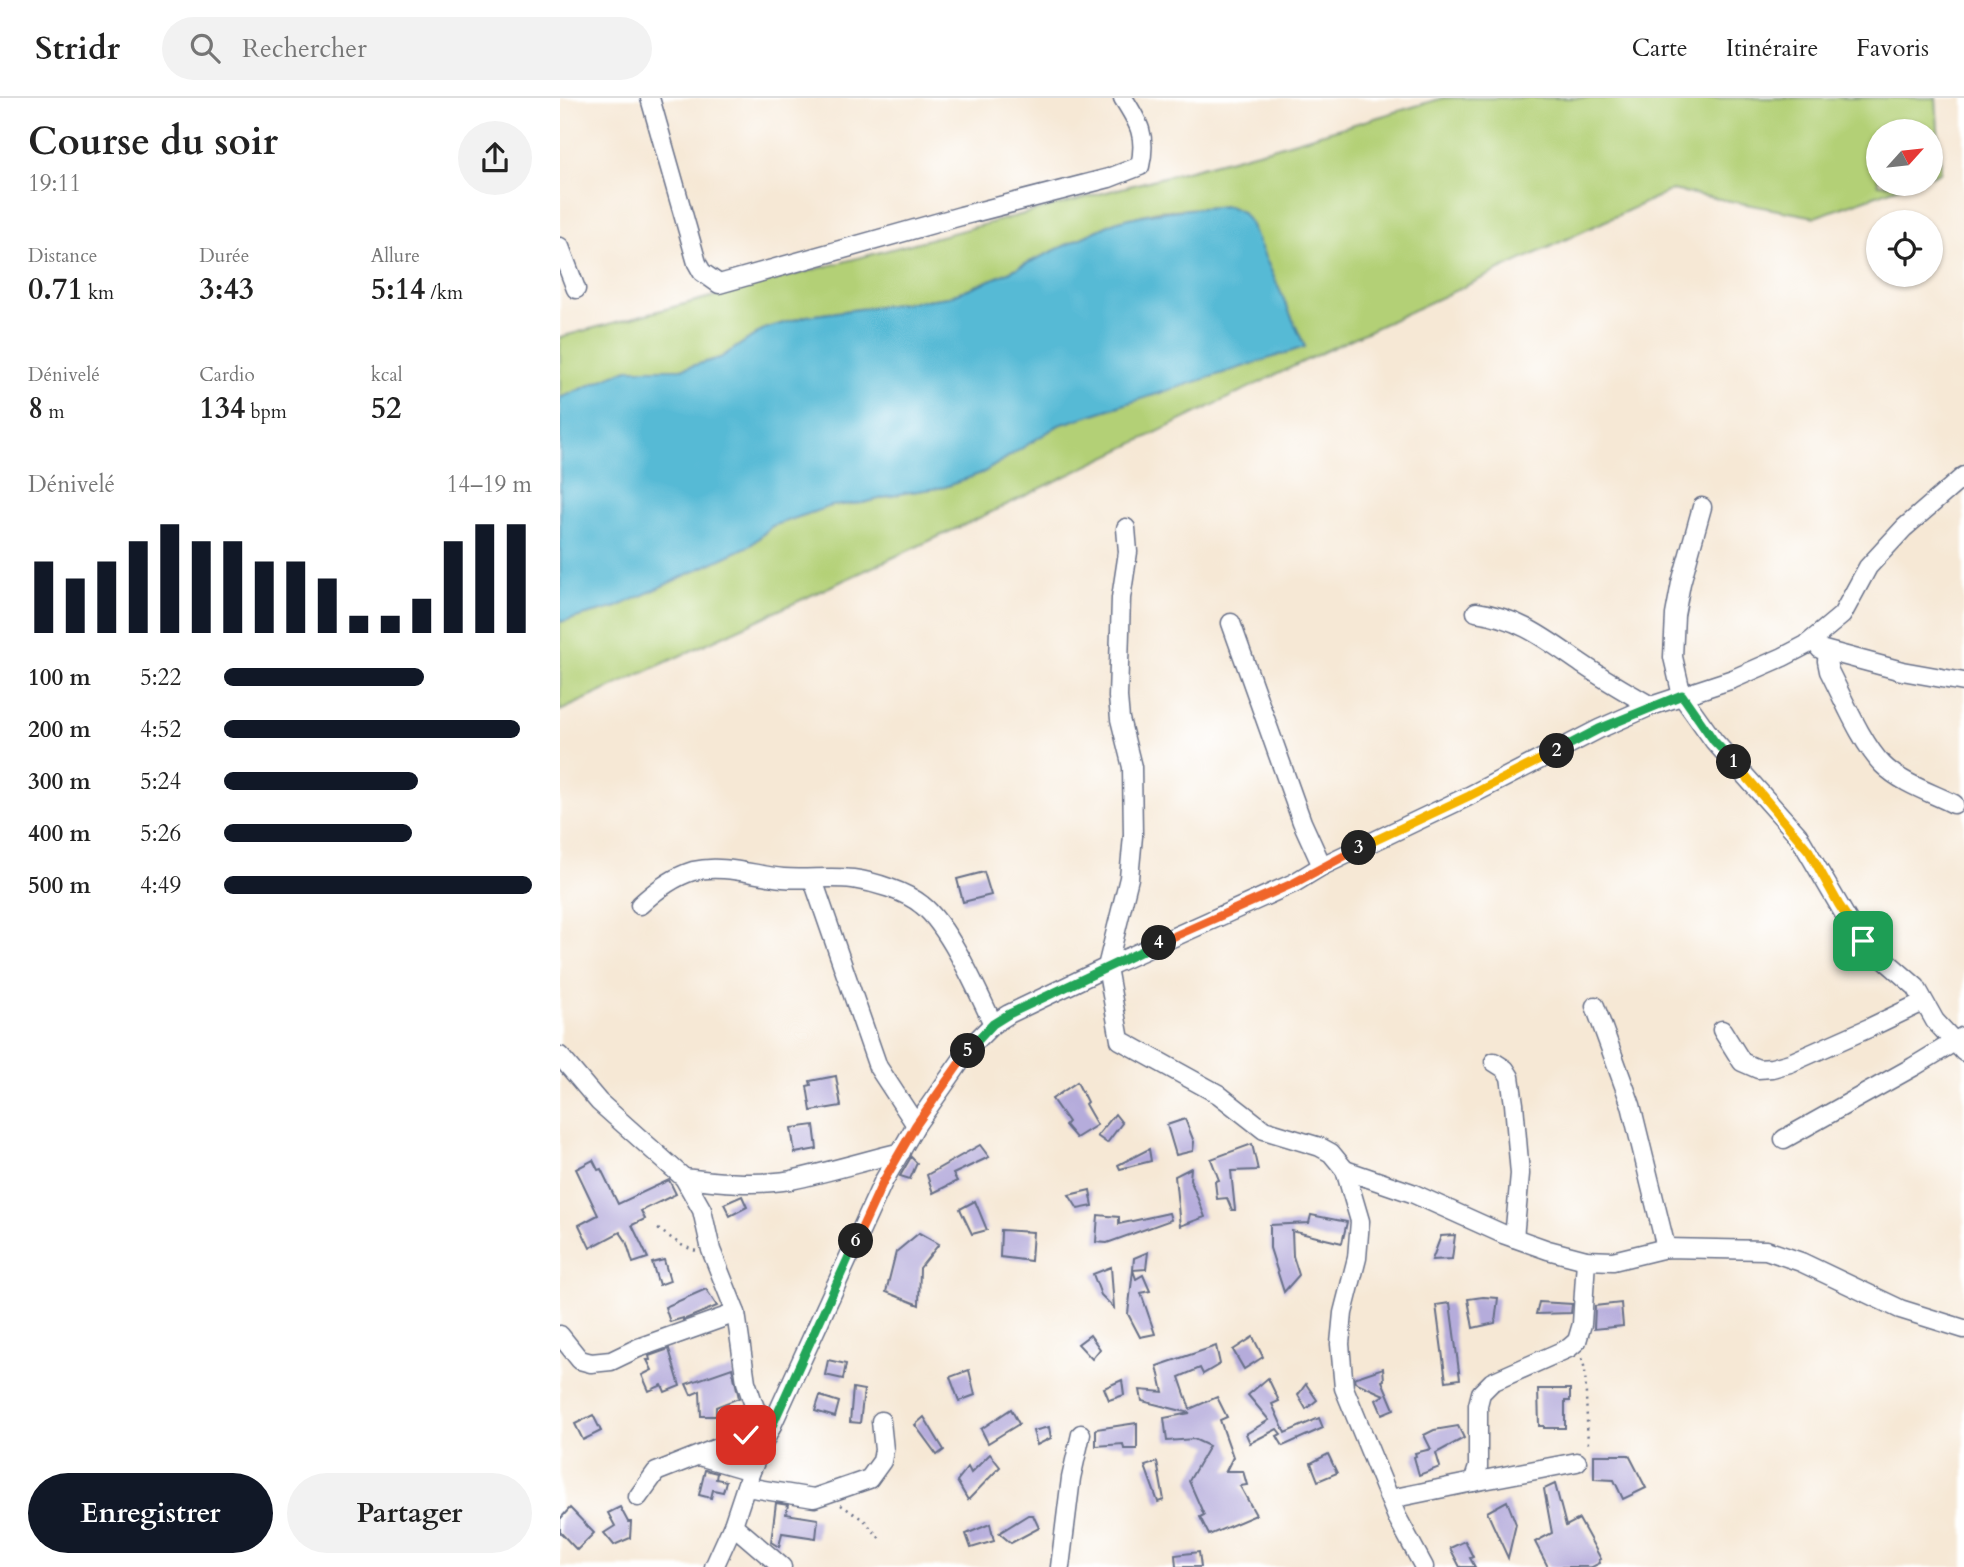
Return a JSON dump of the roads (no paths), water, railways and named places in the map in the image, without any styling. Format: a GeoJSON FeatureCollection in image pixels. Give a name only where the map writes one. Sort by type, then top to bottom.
{"type":"FeatureCollection","features":[{"type":"Feature","properties":{"kind":"street"},"geometry":{"type":"LineString","coordinates":[[650,98],[697,262],[702,272],[719,284],[867,241],[1109,178],[1140,166],[1144,147],[1139,125],[1124,98]]}},
{"type":"Feature","properties":{"kind":"street"},"geometry":{"type":"LineString","coordinates":[[560,247],[576,289]]}},
{"type":"Feature","properties":{"kind":"street"},"geometry":{"type":"LineString","coordinates":[[714,1567],[733,1525],[769,1426],[883,1182],[916,1125],[972,1045],[993,1024],[1107,967],[1294,883],[1322,866],[1469,796],[1599,729],[1651,706],[1733,679],[1806,645],[1842,615],[1868,567],[1903,528],[1964,476]]}},
{"type":"Feature","properties":{"kind":"street"},"geometry":{"type":"LineString","coordinates":[[1702,508],[1675,615],[1673,657],[1682,695],[1714,741],[1798,835],[1853,929],[1863,941],[1907,978],[1935,1021],[1961,1043],[1784,1139]]}},
{"type":"Feature","properties":{"kind":"street"},"geometry":{"type":"LineString","coordinates":[[1126,528],[1128,552],[1121,598],[1118,697],[1120,719],[1132,767],[1133,836],[1129,878],[1107,967],[1120,1040],[1218,1094],[1264,1130],[1320,1147],[1331,1153],[1345,1170],[1360,1221],[1357,1258],[1343,1314],[1340,1344],[1344,1388],[1390,1499],[1424,1567]]}},
{"type":"Feature","properties":{"kind":"street"},"geometry":{"type":"LineString","coordinates":[[1476,612],[1498,615],[1543,637],[1651,706]]}},
{"type":"Feature","properties":{"kind":"street"},"geometry":{"type":"LineString","coordinates":[[1231,623],[1302,822],[1322,866]]}},
{"type":"Feature","properties":{"kind":"street"},"geometry":{"type":"LineString","coordinates":[[1806,645],[1902,671],[1964,682]]}},
{"type":"Feature","properties":{"kind":"street"},"geometry":{"type":"LineString","coordinates":[[1828,652],[1829,671],[1874,753],[1884,766],[1904,780],[1954,804]]}},
{"type":"Feature","properties":{"kind":"street"},"geometry":{"type":"LineString","coordinates":[[639,905],[653,892],[674,880],[691,872],[710,868],[813,880],[852,879],[887,888],[922,905],[935,918],[966,968],[993,1024]]}},
{"type":"Feature","properties":{"kind":"street"},"geometry":{"type":"LineString","coordinates":[[813,880],[878,1067],[916,1125]]}},
{"type":"Feature","properties":{"kind":"street"},"geometry":{"type":"LineString","coordinates":[[1722,1030],[1742,1062],[1758,1069],[1772,1068],[1790,1063],[1923,1002]]}},
{"type":"Feature","properties":{"kind":"street"},"geometry":{"type":"LineString","coordinates":[[1595,1006],[1631,1105],[1665,1248]]}},
{"type":"Feature","properties":{"kind":"street"},"geometry":{"type":"LineString","coordinates":[[560,1056],[599,1102],[684,1178],[702,1210],[715,1259],[736,1313],[746,1382],[755,1408],[769,1426]]}},
{"type":"Feature","properties":{"kind":"street"},"geometry":{"type":"LineString","coordinates":[[1494,1062],[1510,1077],[1514,1104],[1520,1174],[1514,1238]]}},
{"type":"Feature","properties":{"kind":"street"},"geometry":{"type":"LineString","coordinates":[[684,1178],[762,1183],[790,1180],[901,1152]]}},
{"type":"Feature","properties":{"kind":"street"},"geometry":{"type":"LineString","coordinates":[[1345,1170],[1412,1194],[1548,1251],[1586,1259],[1613,1261],[1665,1248],[1766,1250],[1801,1262],[1900,1309],[1964,1329]]}},
{"type":"Feature","properties":{"kind":"street"},"geometry":{"type":"LineString","coordinates":[[1473,1482],[1478,1467],[1478,1405],[1481,1393],[1492,1382],[1547,1359],[1576,1342],[1582,1324],[1586,1259]]}},
{"type":"Feature","properties":{"kind":"street"},"geometry":{"type":"LineString","coordinates":[[560,1335],[580,1360],[591,1363],[611,1361],[638,1348],[736,1313]]}},
{"type":"Feature","properties":{"kind":"street"},"geometry":{"type":"LineString","coordinates":[[699,1456],[748,1479],[814,1498],[869,1479],[882,1461],[884,1450],[881,1421]]}},
{"type":"Feature","properties":{"kind":"street"},"geometry":{"type":"LineString","coordinates":[[638,1497],[656,1472],[769,1426]]}},
{"type":"Feature","properties":{"kind":"street"},"geometry":{"type":"LineString","coordinates":[[1059,1567],[1081,1434]]}},
{"type":"Feature","properties":{"kind":"street"},"geometry":{"type":"LineString","coordinates":[[1390,1499],[1577,1462]]}},
{"type":"Feature","properties":{"kind":"street"},"geometry":{"type":"LineString","coordinates":[[733,1525],[782,1567]]}},
{"type":"Feature","properties":{"kind":"water"},"geometry":{"type":"Polygon","coordinates":[[[1228,206],[1242,212],[1250,223],[1305,347],[1059,425],[984,472],[945,487],[863,503],[831,506],[772,526],[751,545],[617,607],[560,622],[560,398],[628,369],[681,369],[720,358],[764,329],[807,316],[948,297],[1000,276],[1115,222],[1185,209],[1228,206]]]}}]}
